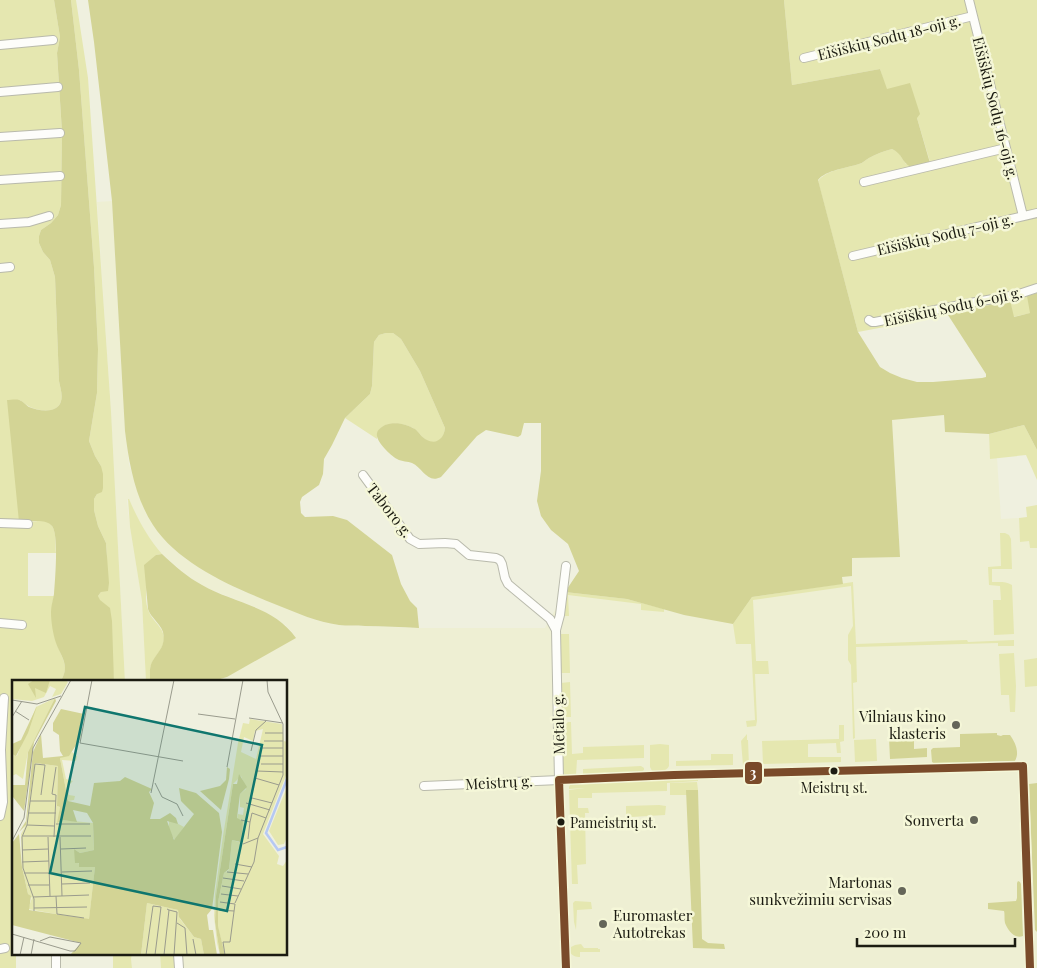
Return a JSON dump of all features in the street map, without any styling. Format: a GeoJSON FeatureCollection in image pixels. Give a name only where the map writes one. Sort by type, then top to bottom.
{"type":"FeatureCollection","features":[{"type":"Feature","properties":{"kind":"street","name":"Eišiškių Sodų 16-oji g."},"geometry":{"type":"LineString","coordinates":[[969,0],[1023,216]]}},
{"type":"Feature","properties":{"kind":"street","name":"Eišiškių Sodų 18-oji g."},"geometry":{"type":"LineString","coordinates":[[804,58],[973,16]]}},
{"type":"Feature","properties":{"kind":"street"},"geometry":{"type":"LineString","coordinates":[[0,45],[53,40]]}},
{"type":"Feature","properties":{"kind":"street"},"geometry":{"type":"LineString","coordinates":[[0,92],[58,87]]}},
{"type":"Feature","properties":{"kind":"street"},"geometry":{"type":"LineString","coordinates":[[0,137],[60,133]]}},
{"type":"Feature","properties":{"kind":"street"},"geometry":{"type":"LineString","coordinates":[[864,182],[1006,148]]}},
{"type":"Feature","properties":{"kind":"street"},"geometry":{"type":"LineString","coordinates":[[0,180],[60,176]]}},
{"type":"Feature","properties":{"kind":"street","name":"Eišiškių Sodų 7-oji g."},"geometry":{"type":"LineString","coordinates":[[853,256],[1037,212]]}},
{"type":"Feature","properties":{"kind":"street"},"geometry":{"type":"LineString","coordinates":[[0,224],[29,222],[49,216]]}},
{"type":"Feature","properties":{"kind":"street"},"geometry":{"type":"LineString","coordinates":[[0,268],[10,268]]}},
{"type":"Feature","properties":{"kind":"street","name":"Eišiškių Sodų 6-oji g."},"geometry":{"type":"LineString","coordinates":[[869,320],[875,322],[1016,295],[1037,288]]}},
{"type":"Feature","properties":{"kind":"street","name":"Taboro g."},"geometry":{"type":"LineString","coordinates":[[363,475],[410,539],[419,544],[456,544],[469,555],[500,560],[504,578],[508,584],[550,619],[556,630]]}},
{"type":"Feature","properties":{"kind":"street"},"geometry":{"type":"LineString","coordinates":[[0,523],[28,524]]}},
{"type":"Feature","properties":{"kind":"street","name":"Metalo g."},"geometry":{"type":"LineString","coordinates":[[566,566],[556,630],[566,968]]}},
{"type":"Feature","properties":{"kind":"street"},"geometry":{"type":"LineString","coordinates":[[0,623],[22,625]]}},
{"type":"Feature","properties":{"kind":"street"},"geometry":{"type":"LineString","coordinates":[[0,814],[2,802],[1,750],[4,698]]}},
{"type":"Feature","properties":{"kind":"street","name":"Meistrų g."},"geometry":{"type":"LineString","coordinates":[[424,786],[674,775],[1023,766],[1030,968]]}},
{"type":"Feature","properties":{"kind":"shaded area"},"geometry":{"type":"Polygon","coordinates":[[[112,201],[125,431],[129,464],[144,508],[173,548],[186,559],[236,588],[315,620],[339,625],[419,628],[545,628],[565,592],[627,599],[684,615],[752,597],[843,584],[842,577],[852,558],[900,556],[892,420],[944,415],[945,432],[989,434],[990,458],[997,458],[1001,519],[1019,518],[1020,541],[1029,541],[1030,548],[1037,548],[1037,658],[1025,660],[1025,686],[1037,686],[1037,783],[1029,784],[1035,930],[1037,932],[1037,968],[182,968],[182,956],[288,956],[288,680],[217,680],[227,677],[292,632],[285,625],[257,608],[202,586],[184,573],[162,554],[152,542],[142,528],[128,499],[130,527],[142,601],[146,680],[125,680],[111,411],[97,202],[112,201]],[[960,735],[961,747],[933,748],[1015,761],[1017,757],[1002,736],[960,735]]]}},
{"type":"Feature","properties":{"kind":"shaded area"},"geometry":{"type":"Polygon","coordinates":[[[132,956],[160,956],[161,968],[132,968],[132,956]]]}},
{"type":"Feature","properties":{"kind":"green space"},"geometry":{"type":"Polygon","coordinates":[[[0,0],[54,0],[60,37],[57,53],[62,133],[61,205],[58,215],[41,230],[39,243],[43,252],[50,260],[55,277],[59,381],[62,399],[59,405],[52,410],[34,408],[20,400],[28,522],[42,521],[52,525],[56,544],[56,553],[28,553],[28,596],[54,596],[52,607],[53,624],[64,661],[65,671],[61,680],[12,680],[12,956],[16,956],[16,968],[0,968],[0,0]]]}},
{"type":"Feature","properties":{"kind":"green space"},"geometry":{"type":"Polygon","coordinates":[[[54,0],[71,0],[79,70],[94,267],[98,349],[97,393],[89,441],[103,474],[102,492],[97,494],[94,499],[94,510],[98,526],[106,543],[109,583],[108,591],[101,592],[98,596],[110,608],[114,680],[61,680],[65,666],[55,639],[51,616],[56,569],[54,531],[52,526],[46,522],[19,522],[7,400],[19,400],[29,407],[38,410],[52,410],[59,405],[62,399],[59,381],[55,277],[50,260],[43,252],[39,243],[41,230],[58,215],[61,205],[62,132],[57,53],[60,37],[54,0]]]}},
{"type":"Feature","properties":{"kind":"green space"},"geometry":{"type":"Polygon","coordinates":[[[71,0],[76,0],[88,78],[111,411],[125,680],[114,680],[98,596],[101,592],[107,557],[106,543],[98,526],[94,510],[94,499],[97,494],[101,466],[89,441],[97,393],[98,349],[94,267],[79,70],[71,0]]]}},
{"type":"Feature","properties":{"kind":"green space"},"geometry":{"type":"Polygon","coordinates":[[[88,0],[784,0],[792,85],[880,69],[887,89],[910,83],[920,114],[917,118],[930,163],[911,167],[892,149],[874,155],[860,164],[826,174],[818,180],[858,332],[880,367],[902,378],[917,382],[933,382],[982,378],[986,377],[986,374],[948,315],[1010,300],[1014,317],[1030,313],[1027,296],[1037,293],[1037,450],[1024,425],[989,434],[945,432],[944,415],[892,420],[900,557],[852,558],[852,576],[842,577],[843,584],[752,597],[733,624],[684,615],[627,599],[565,592],[579,571],[568,544],[551,530],[541,516],[537,501],[541,471],[541,423],[524,423],[521,435],[518,437],[486,430],[477,436],[441,477],[436,479],[429,477],[416,465],[399,460],[391,454],[384,448],[377,436],[378,430],[385,425],[397,423],[408,426],[415,429],[425,439],[434,442],[442,438],[445,428],[420,371],[401,339],[393,333],[386,333],[379,335],[374,342],[370,394],[345,418],[324,459],[323,474],[319,485],[302,497],[300,502],[301,513],[305,517],[333,516],[347,520],[392,555],[401,584],[410,601],[417,608],[419,628],[331,624],[307,617],[226,583],[177,552],[164,539],[147,514],[137,492],[131,468],[125,431],[112,201],[88,0]]]}},
{"type":"Feature","properties":{"kind":"green space"},"geometry":{"type":"Polygon","coordinates":[[[784,0],[1037,0],[1037,293],[1028,296],[1031,313],[1013,317],[1010,300],[948,315],[858,332],[818,181],[826,174],[860,164],[874,155],[892,149],[898,152],[906,164],[930,162],[917,118],[886,89],[880,69],[792,85],[784,0]]]}},
{"type":"Feature","properties":{"kind":"green space"},"geometry":{"type":"Polygon","coordinates":[[[393,333],[401,339],[420,371],[445,428],[443,435],[437,442],[430,442],[414,429],[406,425],[397,424],[388,424],[380,428],[377,439],[345,418],[370,394],[374,342],[379,335],[393,333]]]}},
{"type":"Feature","properties":{"kind":"green space"},"geometry":{"type":"Polygon","coordinates":[[[1024,425],[1037,450],[1037,480],[1026,455],[990,459],[989,434],[1024,425]]]}},
{"type":"Feature","properties":{"kind":"green space"},"geometry":{"type":"Polygon","coordinates":[[[128,499],[148,535],[162,554],[156,555],[146,591],[149,612],[162,630],[164,638],[164,642],[151,665],[150,680],[146,680],[142,601],[130,527],[128,499]]]}},
{"type":"Feature","properties":{"kind":"green space"},"geometry":{"type":"Polygon","coordinates":[[[1037,505],[1037,548],[1030,548],[1029,541],[1020,542],[1019,518],[1027,517],[1026,507],[1037,505]]]}},
{"type":"Feature","properties":{"kind":"green space"},"geometry":{"type":"Polygon","coordinates":[[[1000,533],[1009,535],[1011,539],[1012,569],[992,569],[992,582],[1005,582],[1012,585],[1014,634],[994,635],[993,600],[1001,600],[1000,586],[989,585],[988,567],[1001,566],[1000,533]]]}},
{"type":"Feature","properties":{"kind":"green space"},"geometry":{"type":"Polygon","coordinates":[[[162,554],[186,575],[202,585],[265,612],[287,627],[296,638],[227,677],[217,680],[150,680],[151,664],[162,645],[164,637],[162,629],[148,609],[144,565],[156,555],[162,554]]]}},
{"type":"Feature","properties":{"kind":"green space"},"geometry":{"type":"Polygon","coordinates":[[[853,582],[856,644],[1014,640],[1014,646],[998,646],[998,643],[856,647],[857,682],[853,683],[855,738],[853,739],[851,665],[848,660],[848,635],[853,626],[851,586],[753,600],[756,661],[768,661],[769,674],[755,674],[757,721],[756,726],[747,727],[746,721],[755,720],[751,644],[736,644],[733,624],[752,597],[853,582]]]}},
{"type":"Feature","properties":{"kind":"green space"},"geometry":{"type":"Polygon","coordinates":[[[565,592],[627,599],[664,609],[664,612],[641,610],[641,604],[568,595],[569,616],[564,616],[565,592]]]}},
{"type":"Feature","properties":{"kind":"green space"},"geometry":{"type":"Polygon","coordinates":[[[559,634],[569,634],[570,673],[560,673],[559,634]]]}},
{"type":"Feature","properties":{"kind":"green space"},"geometry":{"type":"Polygon","coordinates":[[[1014,653],[1015,712],[1010,712],[1009,695],[1001,695],[999,654],[1014,653]]]}},
{"type":"Feature","properties":{"kind":"green space"},"geometry":{"type":"Polygon","coordinates":[[[1037,658],[1037,686],[1025,687],[1024,660],[1037,658]]]}},
{"type":"Feature","properties":{"kind":"green space"},"geometry":{"type":"Polygon","coordinates":[[[570,682],[571,717],[562,717],[561,683],[570,682]]]}},
{"type":"Feature","properties":{"kind":"green space"},"geometry":{"type":"Polygon","coordinates":[[[571,722],[572,754],[583,753],[583,747],[644,745],[644,758],[577,760],[576,775],[565,776],[563,771],[562,727],[571,722]]]}},
{"type":"Feature","properties":{"kind":"green space"},"geometry":{"type":"Polygon","coordinates":[[[839,725],[844,725],[844,741],[840,742],[841,753],[837,753],[836,743],[808,744],[808,757],[841,757],[841,762],[763,764],[762,741],[839,739],[839,725]]]}},
{"type":"Feature","properties":{"kind":"green space"},"geometry":{"type":"Polygon","coordinates":[[[997,733],[997,735],[1001,736],[1010,735],[1012,738],[1017,751],[1015,761],[935,764],[932,762],[931,750],[933,748],[960,747],[960,734],[997,733]]]}},
{"type":"Feature","properties":{"kind":"green space"},"geometry":{"type":"Polygon","coordinates":[[[747,734],[749,765],[743,765],[741,741],[747,734]]]}},
{"type":"Feature","properties":{"kind":"green space"},"geometry":{"type":"Polygon","coordinates":[[[914,737],[914,749],[927,748],[927,757],[890,759],[889,738],[914,737]]]}},
{"type":"Feature","properties":{"kind":"green space"},"geometry":{"type":"Polygon","coordinates":[[[876,739],[877,761],[855,762],[854,740],[876,739]]]}},
{"type":"Feature","properties":{"kind":"green space"},"geometry":{"type":"Polygon","coordinates":[[[650,745],[669,745],[669,766],[664,771],[654,772],[650,767],[650,745]]]}},
{"type":"Feature","properties":{"kind":"green space"},"geometry":{"type":"Polygon","coordinates":[[[711,754],[733,754],[733,765],[676,766],[676,761],[711,760],[711,754]]]}},
{"type":"Feature","properties":{"kind":"green space"},"geometry":{"type":"Polygon","coordinates":[[[641,766],[644,770],[640,773],[583,774],[583,769],[641,766]]]}},
{"type":"Feature","properties":{"kind":"green space"},"geometry":{"type":"Polygon","coordinates":[[[698,778],[698,781],[667,783],[667,791],[592,793],[592,798],[578,798],[578,808],[588,808],[589,813],[585,813],[586,864],[577,865],[578,884],[572,884],[569,790],[585,788],[569,789],[570,785],[698,778]]]}},
{"type":"Feature","properties":{"kind":"green space"},"geometry":{"type":"Polygon","coordinates":[[[697,782],[698,790],[687,790],[687,795],[670,795],[670,783],[697,782]]]}},
{"type":"Feature","properties":{"kind":"green space"},"geometry":{"type":"Polygon","coordinates":[[[1037,783],[1037,932],[1035,930],[1029,784],[1037,783]]]}},
{"type":"Feature","properties":{"kind":"green space"},"geometry":{"type":"Polygon","coordinates":[[[686,790],[698,790],[702,939],[708,943],[724,944],[725,949],[693,948],[686,790]]]}},
{"type":"Feature","properties":{"kind":"green space"},"geometry":{"type":"Polygon","coordinates":[[[626,806],[666,806],[665,815],[631,817],[626,815],[626,806]]]}},
{"type":"Feature","properties":{"kind":"green space"},"geometry":{"type":"Polygon","coordinates":[[[1018,881],[1021,884],[1023,936],[1020,937],[1012,934],[1008,929],[1005,923],[1004,911],[988,909],[988,903],[1016,901],[1018,881]]]}},
{"type":"Feature","properties":{"kind":"green space"},"geometry":{"type":"Polygon","coordinates":[[[575,901],[591,902],[592,909],[577,910],[576,930],[573,903],[575,901]]]}},
{"type":"Feature","properties":{"kind":"green space"},"geometry":{"type":"Polygon","coordinates":[[[581,944],[584,948],[598,948],[600,952],[580,952],[580,957],[570,952],[571,947],[581,944]]]}},
{"type":"Feature","properties":{"kind":"green space"},"geometry":{"type":"Polygon","coordinates":[[[113,956],[132,956],[132,968],[113,968],[113,956]]]}},
{"type":"Feature","properties":{"kind":"green space"},"geometry":{"type":"Polygon","coordinates":[[[160,956],[174,956],[174,968],[161,968],[160,956]]]}},
{"type":"Feature","properties":{"kind":"transit line","name":"3"},"geometry":{"type":"LineString","coordinates":[[1023,766],[1030,968]]}},
{"type":"Feature","properties":{"kind":"transit line","name":"3"},"geometry":{"type":"LineString","coordinates":[[559,780],[674,775],[1023,766]]}},
{"type":"Feature","properties":{"kind":"transit line","name":"3"},"geometry":{"type":"LineString","coordinates":[[559,780],[566,968]]}},
{"type":"Feature","properties":{"kind":"place","name":"Vilniaus kino klasteris"},"geometry":{"type":"Point","coordinates":[956,725]}},
{"type":"Feature","properties":{"kind":"place","name":"Meistrų st."},"geometry":{"type":"Point","coordinates":[834,771]}},
{"type":"Feature","properties":{"kind":"place","name":"Sonverta"},"geometry":{"type":"Point","coordinates":[974,820]}},
{"type":"Feature","properties":{"kind":"place","name":"Pameistrių st."},"geometry":{"type":"Point","coordinates":[561,822]}},
{"type":"Feature","properties":{"kind":"place","name":"Martonas sunkvežimiu servisas"},"geometry":{"type":"Point","coordinates":[902,891]}},
{"type":"Feature","properties":{"kind":"place","name":"Euromaster Autotrekas"},"geometry":{"type":"Point","coordinates":[603,924]}}]}
